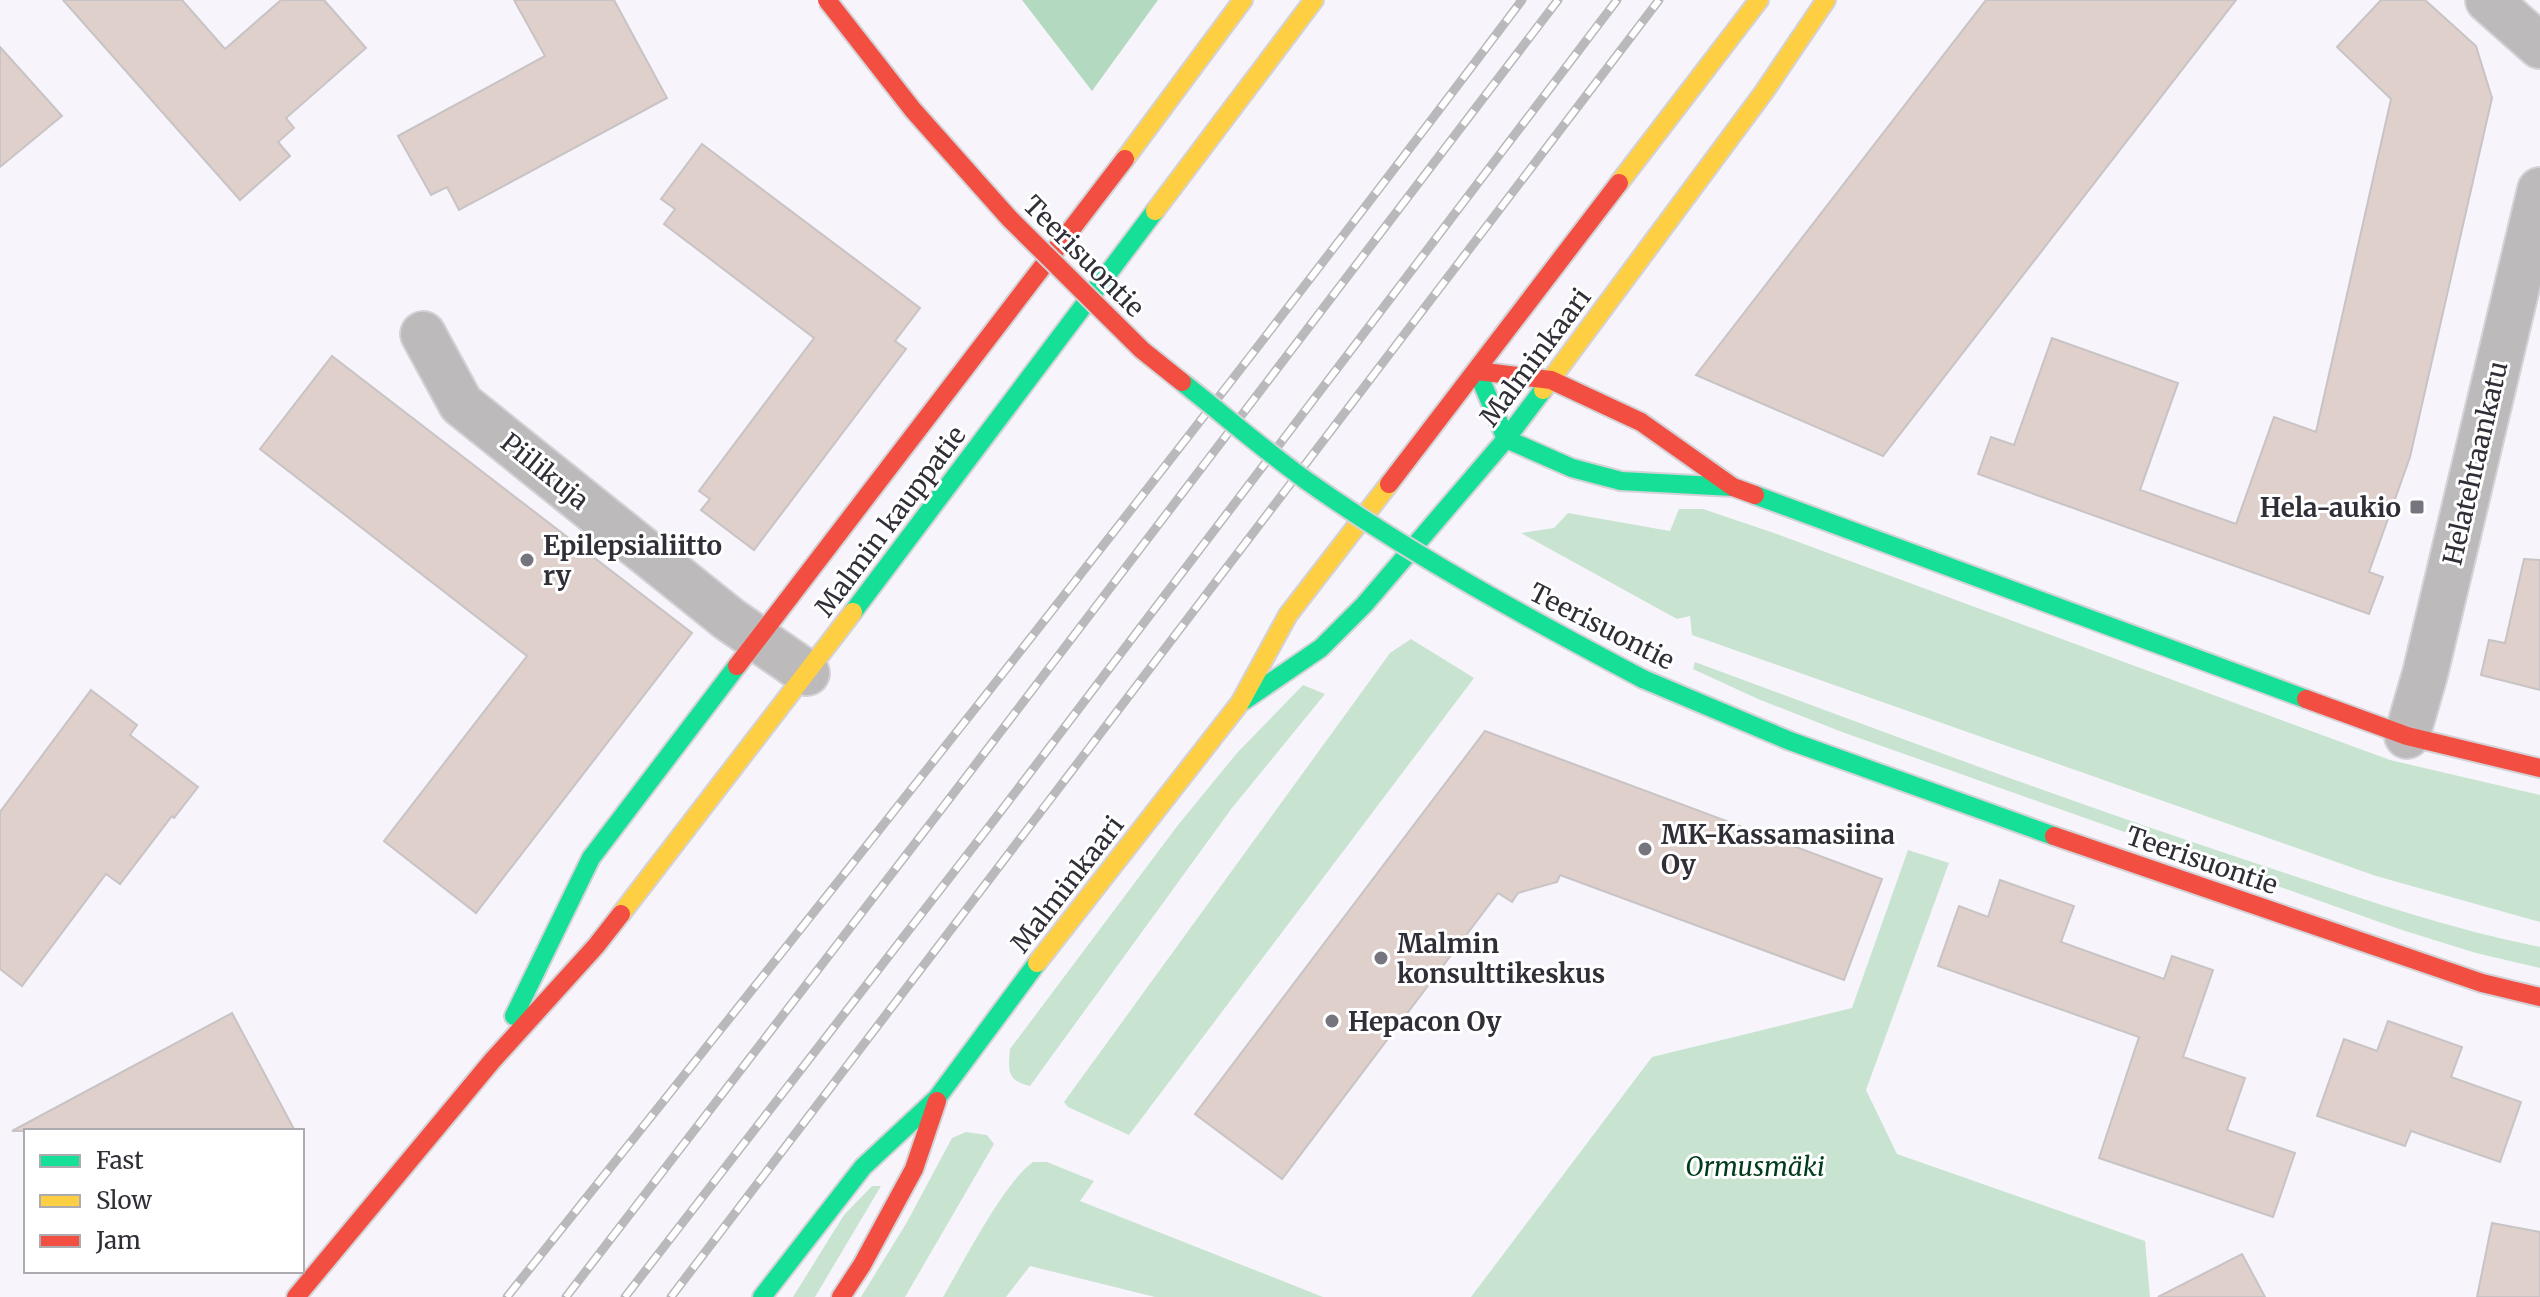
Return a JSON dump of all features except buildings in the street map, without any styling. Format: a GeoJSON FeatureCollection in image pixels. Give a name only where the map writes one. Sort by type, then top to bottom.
{"type":"FeatureCollection","features":[{"type":"Feature","properties":{"kind":"main road","name":"Teerisuontie"},"geometry":{"type":"LineString","coordinates":[[827,0],[913,110],[1009,218],[1142,350],[1306,480],[1505,606],[1643,679],[1790,741],[2118,859],[2482,983],[2540,997]]}},
{"type":"Feature","properties":{"kind":"main road","name":"Malmin kauppatie"},"geometry":{"type":"LineString","coordinates":[[492,1061],[591,858],[1101,192],[1243,0]]}},
{"type":"Feature","properties":{"kind":"main road","name":"Malmin kauppatie"},"geometry":{"type":"LineString","coordinates":[[296,1297],[492,1061],[596,946],[807,673],[1314,0]]}},
{"type":"Feature","properties":{"kind":"main road","name":"Malminkaari"},"geometry":{"type":"LineString","coordinates":[[762,1297],[863,1167],[937,1098],[1066,925],[1240,703],[1288,615],[1759,0]]}},
{"type":"Feature","properties":{"kind":"main road","name":"Malminkaari"},"geometry":{"type":"LineString","coordinates":[[1240,703],[1321,648],[1364,605],[1506,439],[1764,92],[1826,0]]}},
{"type":"Feature","properties":{"kind":"main road"},"geometry":{"type":"LineString","coordinates":[[1477,371],[1551,380],[1641,422],[1733,487],[2407,736],[2540,768]]}},
{"type":"Feature","properties":{"kind":"main road"},"geometry":{"type":"LineString","coordinates":[[1477,371],[1506,439],[1572,468],[1621,481],[1733,487]]}},
{"type":"Feature","properties":{"kind":"main road","name":"Malminkaari"},"geometry":{"type":"LineString","coordinates":[[841,1297],[914,1169],[937,1098]]}},
{"type":"Feature","properties":{"kind":"street"},"geometry":{"type":"LineString","coordinates":[[2488,0],[2540,46]]}},
{"type":"Feature","properties":{"kind":"street","name":"Helatehtaankatu"},"geometry":{"type":"LineString","coordinates":[[2407,736],[2425,674],[2540,190]]}},
{"type":"Feature","properties":{"kind":"street","name":"Piilikuja"},"geometry":{"type":"LineString","coordinates":[[423,334],[461,404],[729,619],[807,673]]}},
{"type":"Feature","properties":{"kind":"green space"},"geometry":{"type":"Polygon","coordinates":[[[1022,0],[1158,0],[1092,91],[1022,0]]]}},
{"type":"Feature","properties":{"kind":"green space"},"geometry":{"type":"Polygon","coordinates":[[[1679,509],[1703,509],[1774,533],[2390,760],[2540,795],[2540,922],[2376,876],[1692,635],[1690,616],[1677,619],[1521,533],[1554,528],[1568,513],[1670,531],[1679,509]]]}},
{"type":"Feature","properties":{"kind":"green space"},"geometry":{"type":"Polygon","coordinates":[[[1411,639],[1474,678],[1129,1135],[1068,1107],[1064,1102],[1390,653],[1411,639]]]}},
{"type":"Feature","properties":{"kind":"green space"},"geometry":{"type":"Polygon","coordinates":[[[1695,662],[2185,839],[2396,910],[2540,947],[2540,968],[2476,953],[2402,930],[1842,732],[1693,669],[1695,662]]]}},
{"type":"Feature","properties":{"kind":"green space"},"geometry":{"type":"Polygon","coordinates":[[[1303,685],[1325,694],[1232,808],[1030,1086],[1017,1081],[1009,1069],[1010,1049],[1178,825],[1237,753],[1303,685]]]}},
{"type":"Feature","properties":{"kind":"green space","name":"Ormusmäki"},"geometry":{"type":"Polygon","coordinates":[[[1908,850],[1949,863],[1866,1090],[1897,1154],[2145,1241],[2150,1297],[1471,1297],[1652,1057],[1852,1008],[1908,850]]]}},
{"type":"Feature","properties":{"kind":"green space"},"geometry":{"type":"Polygon","coordinates":[[[966,1132],[987,1135],[994,1144],[905,1297],[861,1297],[907,1222],[952,1138],[966,1132]]]}},
{"type":"Feature","properties":{"kind":"green space"},"geometry":{"type":"Polygon","coordinates":[[[1033,1162],[1047,1162],[1094,1181],[1080,1201],[1323,1297],[1155,1297],[1030,1266],[1006,1297],[943,1297],[997,1205],[1033,1162]]]}},
{"type":"Feature","properties":{"kind":"green space"},"geometry":{"type":"Polygon","coordinates":[[[872,1186],[881,1186],[815,1297],[793,1297],[844,1215],[872,1186]]]}},
{"type":"Feature","properties":{"kind":"railway"},"geometry":{"type":"LineString","coordinates":[[507,1297],[1146,490],[1522,0]]}},
{"type":"Feature","properties":{"kind":"railway"},"geometry":{"type":"LineString","coordinates":[[566,1297],[1558,0]]}},
{"type":"Feature","properties":{"kind":"railway"},"geometry":{"type":"LineString","coordinates":[[625,1297],[1001,811],[1617,0]]}},
{"type":"Feature","properties":{"kind":"railway"},"geometry":{"type":"LineString","coordinates":[[671,1297],[1659,0]]}},
{"type":"Feature","properties":{"kind":"traffic: fast"},"geometry":{"type":"LineString","coordinates":[[853,612],[1155,211]]}},
{"type":"Feature","properties":{"kind":"traffic: fast"},"geometry":{"type":"LineString","coordinates":[[1477,371],[1506,439],[1572,468],[1621,481],[1733,487]]}},
{"type":"Feature","properties":{"kind":"traffic: fast"},"geometry":{"type":"LineString","coordinates":[[1182,382],[1291,469],[1347,509],[1430,561],[1643,679]]}},
{"type":"Feature","properties":{"kind":"traffic: fast"},"geometry":{"type":"LineString","coordinates":[[1245,700],[1321,648],[1364,605],[1506,439],[1543,390]]}},
{"type":"Feature","properties":{"kind":"traffic: fast"},"geometry":{"type":"LineString","coordinates":[[1755,495],[2306,699]]}},
{"type":"Feature","properties":{"kind":"traffic: fast"},"geometry":{"type":"LineString","coordinates":[[514,1016],[591,858],[737,666]]}},
{"type":"Feature","properties":{"kind":"traffic: fast"},"geometry":{"type":"LineString","coordinates":[[1643,679],[1790,741],[2054,836]]}},
{"type":"Feature","properties":{"kind":"traffic: fast"},"geometry":{"type":"LineString","coordinates":[[762,1297],[863,1167],[937,1098],[1037,963]]}},
{"type":"Feature","properties":{"kind":"traffic: slow"},"geometry":{"type":"LineString","coordinates":[[1125,159],[1243,0]]}},
{"type":"Feature","properties":{"kind":"traffic: slow"},"geometry":{"type":"LineString","coordinates":[[1155,211],[1314,0]]}},
{"type":"Feature","properties":{"kind":"traffic: slow"},"geometry":{"type":"LineString","coordinates":[[1619,183],[1759,0]]}},
{"type":"Feature","properties":{"kind":"traffic: slow"},"geometry":{"type":"LineString","coordinates":[[1543,390],[1764,92],[1826,0]]}},
{"type":"Feature","properties":{"kind":"traffic: slow"},"geometry":{"type":"LineString","coordinates":[[1037,963],[1240,703],[1288,615],[1389,484]]}},
{"type":"Feature","properties":{"kind":"traffic: slow"},"geometry":{"type":"LineString","coordinates":[[621,914],[853,612]]}},
{"type":"Feature","properties":{"kind":"traffic: jam"},"geometry":{"type":"LineString","coordinates":[[827,0],[913,110],[1009,218],[1142,350],[1182,382]]}},
{"type":"Feature","properties":{"kind":"traffic: jam"},"geometry":{"type":"LineString","coordinates":[[737,666],[1125,159]]}},
{"type":"Feature","properties":{"kind":"traffic: jam"},"geometry":{"type":"LineString","coordinates":[[1389,484],[1619,183]]}},
{"type":"Feature","properties":{"kind":"traffic: jam"},"geometry":{"type":"LineString","coordinates":[[1477,371],[1551,380],[1641,422],[1733,487],[1755,495]]}},
{"type":"Feature","properties":{"kind":"traffic: jam"},"geometry":{"type":"LineString","coordinates":[[2306,699],[2407,736],[2540,768]]}},
{"type":"Feature","properties":{"kind":"traffic: jam"},"geometry":{"type":"LineString","coordinates":[[2054,836],[2482,983],[2540,997]]}},
{"type":"Feature","properties":{"kind":"traffic: jam"},"geometry":{"type":"LineString","coordinates":[[296,1297],[492,1061],[621,914]]}},
{"type":"Feature","properties":{"kind":"traffic: jam"},"geometry":{"type":"LineString","coordinates":[[841,1297],[914,1169],[937,1101]]}},
{"type":"Feature","properties":{"kind":"place","name":"Hela-aukio"},"geometry":{"type":"Point","coordinates":[2417,507]}},
{"type":"Feature","properties":{"kind":"place","name":"Epilepsialiitto ry"},"geometry":{"type":"Point","coordinates":[527,560]}},
{"type":"Feature","properties":{"kind":"place","name":"MK-Kassamasiina Oy"},"geometry":{"type":"Point","coordinates":[1645,849]}},
{"type":"Feature","properties":{"kind":"place","name":"Malmin konsulttikeskus"},"geometry":{"type":"Point","coordinates":[1381,958]}},
{"type":"Feature","properties":{"kind":"place","name":"Hepacon Oy"},"geometry":{"type":"Point","coordinates":[1332,1021]}}]}
